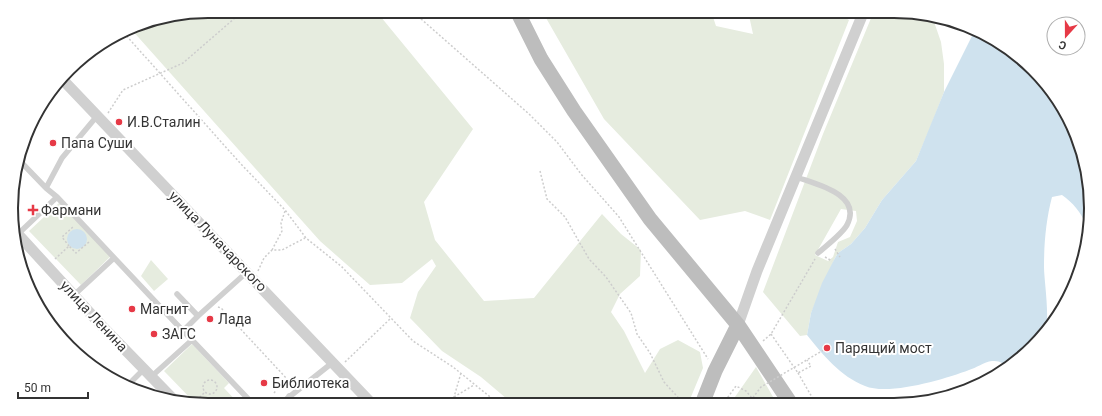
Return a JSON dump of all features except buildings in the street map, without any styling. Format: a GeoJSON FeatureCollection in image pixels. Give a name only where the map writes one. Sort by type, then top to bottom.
{"type":"FeatureCollection","features":[{"type":"Feature","properties":{"kind":"main road"},"geometry":{"type":"LineString","coordinates":[[520,18],[541,59],[578,118],[650,219],[738,325],[787,398]]}},
{"type":"Feature","properties":{"kind":"main road"},"geometry":{"type":"LineString","coordinates":[[704,398],[715,371],[738,325]]}},
{"type":"Feature","properties":{"kind":"street"},"geometry":{"type":"LineString","coordinates":[[738,325],[758,271],[861,18]]}},
{"type":"Feature","properties":{"kind":"street","name":"улица Луначарского"},"geometry":{"type":"LineString","coordinates":[[65,83],[250,274],[366,398]]}},
{"type":"Feature","properties":{"kind":"street","name":"улица Ленина"},"geometry":{"type":"LineString","coordinates":[[21,241],[168,394]]}},
{"type":"Feature","properties":{"kind":"lane"},"geometry":{"type":"LineString","coordinates":[[46,188],[62,158],[100,118]]}},
{"type":"Feature","properties":{"kind":"lane"},"geometry":{"type":"LineString","coordinates":[[23,164],[57,197],[247,398]]}},
{"type":"Feature","properties":{"kind":"lane"},"geometry":{"type":"LineString","coordinates":[[796,178],[833,191],[842,196],[849,206],[849,215],[846,225],[818,253]]}},
{"type":"Feature","properties":{"kind":"lane"},"geometry":{"type":"LineString","coordinates":[[20,234],[57,197]]}},
{"type":"Feature","properties":{"kind":"lane"},"geometry":{"type":"LineString","coordinates":[[74,295],[114,258]]}},
{"type":"Feature","properties":{"kind":"lane"},"geometry":{"type":"LineString","coordinates":[[183,331],[209,305],[250,274]]}},
{"type":"Feature","properties":{"kind":"lane"},"geometry":{"type":"LineString","coordinates":[[177,294],[198,316]]}},
{"type":"Feature","properties":{"kind":"lane"},"geometry":{"type":"LineString","coordinates":[[132,382],[192,340]]}},
{"type":"Feature","properties":{"kind":"lane"},"geometry":{"type":"LineString","coordinates":[[289,396],[335,366]]}},
{"type":"Feature","properties":{"kind":"path"},"geometry":{"type":"LineString","coordinates":[[100,118],[123,90],[183,63],[235,18]]}},
{"type":"Feature","properties":{"kind":"path"},"geometry":{"type":"LineString","coordinates":[[420,18],[529,114],[557,142],[581,174],[619,217],[645,256],[715,371]]}},
{"type":"Feature","properties":{"kind":"path"},"geometry":{"type":"LineString","coordinates":[[127,36],[162,73],[240,163],[285,210],[306,238],[341,266],[390,319],[413,341],[460,373],[491,398]]}},
{"type":"Feature","properties":{"kind":"path"},"geometry":{"type":"LineString","coordinates":[[540,171],[547,199],[565,217],[589,259],[606,277],[631,313],[638,334],[664,382],[679,398]]}},
{"type":"Feature","properties":{"kind":"path"},"geometry":{"type":"LineString","coordinates":[[250,274],[261,267],[264,258],[272,250],[282,231],[281,224],[285,210]]}},
{"type":"Feature","properties":{"kind":"path"},"geometry":{"type":"LineString","coordinates":[[79,220],[62,237],[69,246],[76,253],[95,237]]}},
{"type":"Feature","properties":{"kind":"path"},"geometry":{"type":"LineString","coordinates":[[272,250],[282,250],[306,238]]}},
{"type":"Feature","properties":{"kind":"path"},"geometry":{"type":"LineString","coordinates":[[53,261],[69,246]]}},
{"type":"Feature","properties":{"kind":"path"},"geometry":{"type":"LineString","coordinates":[[835,249],[840,257]]}},
{"type":"Feature","properties":{"kind":"path"},"geometry":{"type":"LineString","coordinates":[[763,341],[771,334],[818,253],[832,261]]}},
{"type":"Feature","properties":{"kind":"path"},"geometry":{"type":"LineString","coordinates":[[209,305],[221,308],[288,380]]}},
{"type":"Feature","properties":{"kind":"path"},"geometry":{"type":"LineString","coordinates":[[335,366],[390,319]]}},
{"type":"Feature","properties":{"kind":"path"},"geometry":{"type":"LineString","coordinates":[[771,334],[798,373],[813,398]]}},
{"type":"Feature","properties":{"kind":"path"},"geometry":{"type":"LineString","coordinates":[[752,398],[755,392],[761,387],[827,348]]}},
{"type":"Feature","properties":{"kind":"path"},"geometry":{"type":"LineString","coordinates":[[798,373],[811,366],[807,360]]}},
{"type":"Feature","properties":{"kind":"path"},"geometry":{"type":"LineString","coordinates":[[454,397],[460,373]]}},
{"type":"Feature","properties":{"kind":"path"},"geometry":{"type":"LineString","coordinates":[[213,381],[216,384],[217,388],[214,393],[205,392],[204,386],[206,382],[213,381]]}},
{"type":"Feature","properties":{"kind":"path"},"geometry":{"type":"LineString","coordinates":[[454,397],[474,385]]}},
{"type":"Feature","properties":{"kind":"path"},"geometry":{"type":"LineString","coordinates":[[274,393],[278,388],[276,386]]}},
{"type":"Feature","properties":{"kind":"path"},"geometry":{"type":"LineString","coordinates":[[727,398],[736,386],[746,391],[752,398]]}},
{"type":"Feature","properties":{"kind":"path"},"geometry":{"type":"LineString","coordinates":[[199,398],[205,392]]}},
{"type":"Feature","properties":{"kind":"shaded area"},"geometry":{"type":"Polygon","coordinates":[[[196,18],[382,18],[473,129],[424,202],[435,240],[484,301],[534,298],[602,214],[621,234],[641,250],[640,276],[620,294],[611,312],[624,331],[645,373],[660,349],[678,340],[700,352],[703,368],[690,398],[506,398],[481,377],[442,351],[410,318],[418,292],[436,266],[432,259],[402,283],[370,285],[320,241],[134,32],[159,24],[196,18]]]}},
{"type":"Feature","properties":{"kind":"shaded area"},"geometry":{"type":"Polygon","coordinates":[[[546,18],[713,18],[716,26],[753,34],[750,18],[845,18],[849,20],[770,220],[745,211],[700,220],[604,119],[546,18]]]}},
{"type":"Feature","properties":{"kind":"shaded area"},"geometry":{"type":"Polygon","coordinates":[[[871,18],[906,18],[934,23],[941,42],[944,64],[944,92],[930,128],[916,161],[882,200],[865,228],[851,244],[838,253],[835,258],[811,313],[807,335],[800,336],[763,292],[823,134],[871,18]],[[841,209],[815,255],[828,261],[833,257],[838,242],[850,237],[857,221],[856,211],[841,209]]]}},
{"type":"Feature","properties":{"kind":"shaded area"},"geometry":{"type":"Polygon","coordinates":[[[59,203],[111,256],[81,285],[29,231],[59,203]]]}},
{"type":"Feature","properties":{"kind":"shaded area"},"geometry":{"type":"Polygon","coordinates":[[[151,260],[168,279],[154,291],[141,276],[151,260]]]}},
{"type":"Feature","properties":{"kind":"shaded area"},"geometry":{"type":"Polygon","coordinates":[[[192,344],[229,383],[224,388],[233,398],[189,397],[164,371],[192,344]]]}},
{"type":"Feature","properties":{"kind":"shaded area"},"geometry":{"type":"Polygon","coordinates":[[[756,367],[774,398],[734,398],[756,367]]]}},
{"type":"Feature","properties":{"kind":"water"},"geometry":{"type":"Polygon","coordinates":[[[972,35],[1000,50],[1019,65],[1045,92],[1059,113],[1070,135],[1078,159],[1082,183],[1084,196],[1084,220],[1073,205],[1062,195],[1052,197],[1044,249],[1047,321],[1010,359],[1003,364],[992,361],[932,382],[902,388],[875,389],[856,382],[840,371],[807,335],[811,313],[822,283],[838,253],[851,244],[865,228],[882,200],[916,161],[944,92],[972,35]]]}},
{"type":"Feature","properties":{"kind":"water"},"geometry":{"type":"Polygon","coordinates":[[[77,229],[84,232],[87,239],[84,246],[77,249],[70,246],[67,239],[70,232],[77,229]]]}},
{"type":"Feature","properties":{"kind":"place","name":"И.В.Сталин"},"geometry":{"type":"Point","coordinates":[119,122]}},
{"type":"Feature","properties":{"kind":"place","name":"Папа Суши"},"geometry":{"type":"Point","coordinates":[53,143]}},
{"type":"Feature","properties":{"kind":"place","name":"Фармани"},"geometry":{"type":"Point","coordinates":[33,210]}},
{"type":"Feature","properties":{"kind":"place","name":"Магнит"},"geometry":{"type":"Point","coordinates":[132,309]}},
{"type":"Feature","properties":{"kind":"place","name":"Лада"},"geometry":{"type":"Point","coordinates":[210,319]}},
{"type":"Feature","properties":{"kind":"place","name":"ЗАГС"},"geometry":{"type":"Point","coordinates":[154,334]}},
{"type":"Feature","properties":{"kind":"place","name":"Парящий мост"},"geometry":{"type":"Point","coordinates":[827,348]}},
{"type":"Feature","properties":{"kind":"place","name":"Библиотека"},"geometry":{"type":"Point","coordinates":[264,383]}}]}
